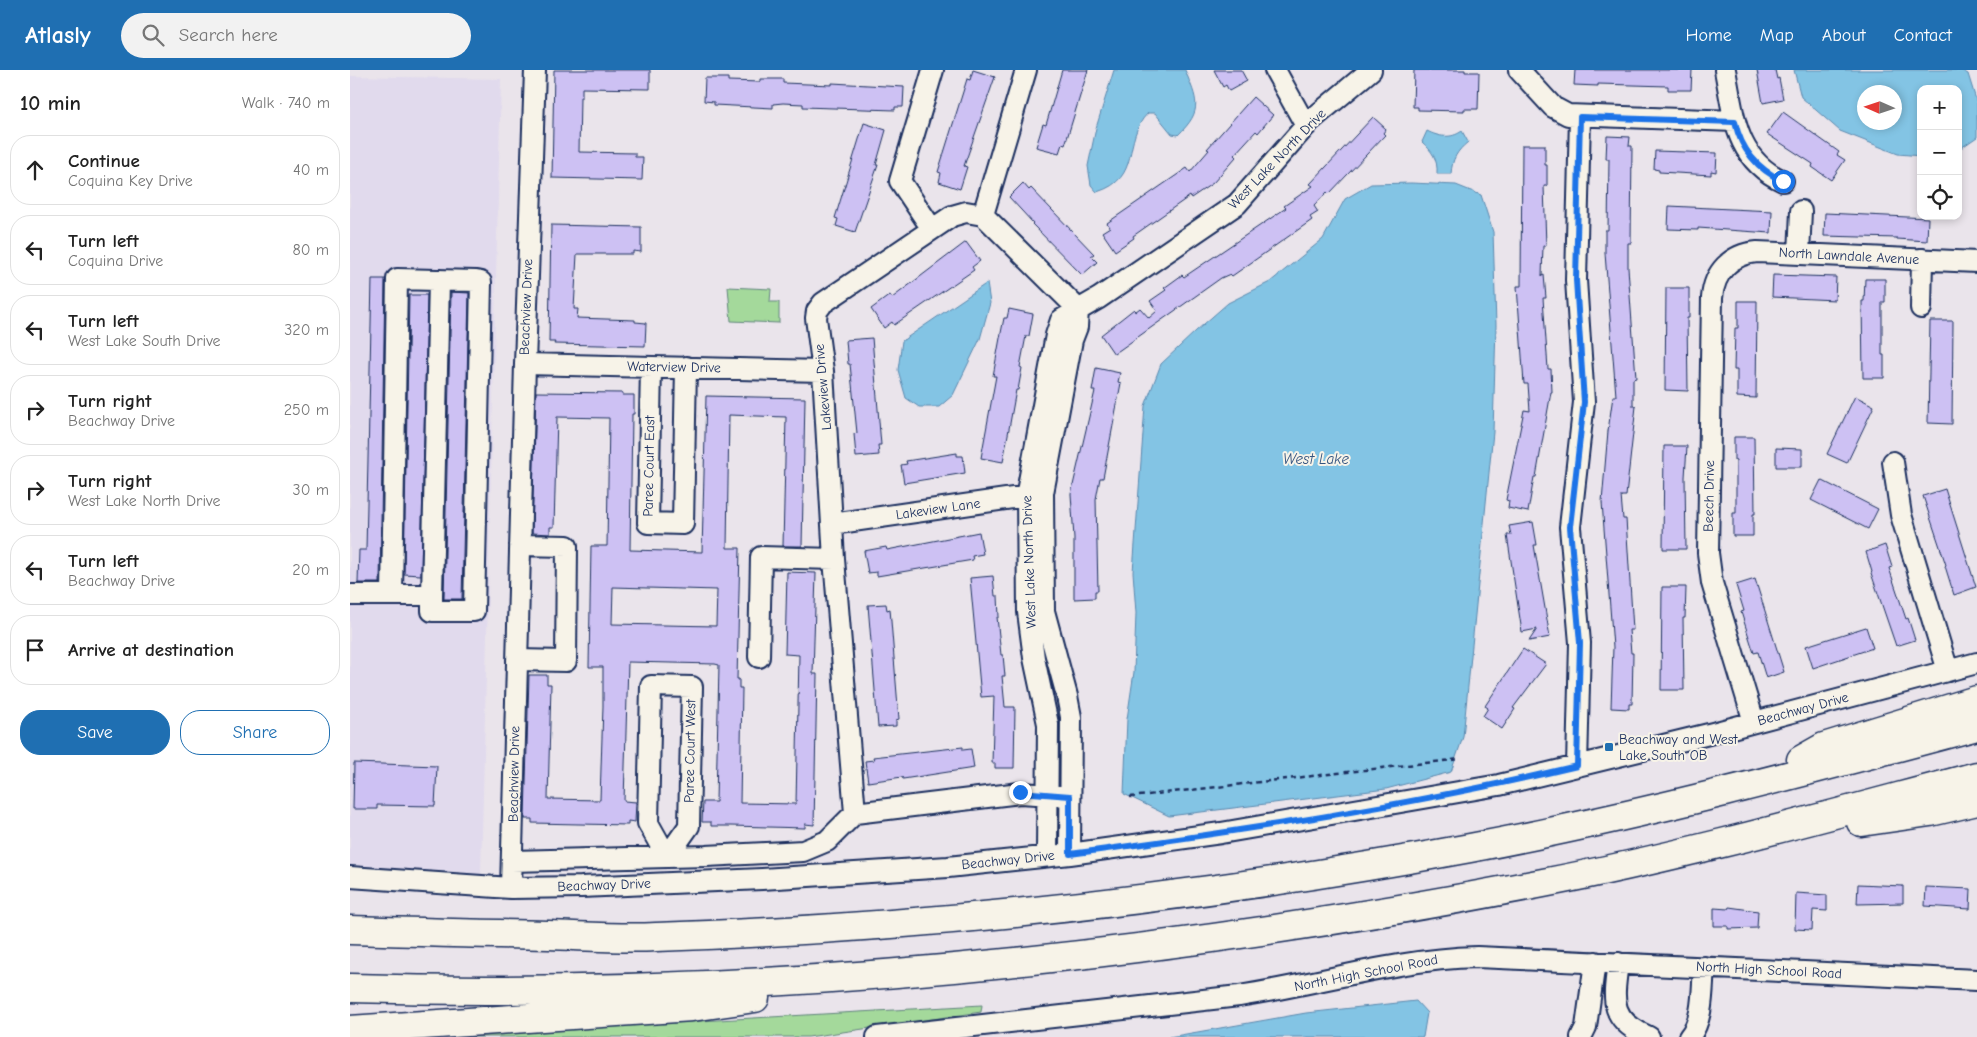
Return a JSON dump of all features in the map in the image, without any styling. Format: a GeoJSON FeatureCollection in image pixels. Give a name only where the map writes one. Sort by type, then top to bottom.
{"type":"FeatureCollection","features":[{"type":"Feature","properties":{"kind":"highway"},"geometry":{"type":"LineString","coordinates":[[1759,784],[1824,747],[1977,700]]}},
{"type":"Feature","properties":{"kind":"highway"},"geometry":{"type":"LineString","coordinates":[[350,930],[650,938],[859,927],[1050,910],[1320,873],[1471,848],[1759,784],[1977,726]]}},
{"type":"Feature","properties":{"kind":"highway"},"geometry":{"type":"LineString","coordinates":[[350,1030],[692,1007],[958,969],[1222,938],[1342,919],[1547,882],[1724,842],[1977,776]]}},
{"type":"Feature","properties":{"kind":"highway"},"geometry":{"type":"LineString","coordinates":[[1724,842],[1930,812],[1977,801]]}},
{"type":"Feature","properties":{"kind":"highway"},"geometry":{"type":"LineString","coordinates":[[350,914],[521,921],[650,938]]}},
{"type":"Feature","properties":{"kind":"highway"},"geometry":{"type":"LineString","coordinates":[[350,988],[492,990],[685,986],[840,978],[958,969]]}},
{"type":"Feature","properties":{"kind":"street","name":"Beachview Drive"},"geometry":{"type":"LineString","coordinates":[[511,888],[534,70]]}},
{"type":"Feature","properties":{"kind":"street"},"geometry":{"type":"LineString","coordinates":[[932,70],[900,181],[932,229]]}},
{"type":"Feature","properties":{"kind":"street"},"geometry":{"type":"LineString","coordinates":[[1026,70],[983,215],[1078,309]]}},
{"type":"Feature","properties":{"kind":"street"},"geometry":{"type":"LineString","coordinates":[[1275,70],[1306,126]]}},
{"type":"Feature","properties":{"kind":"street","name":"West Lake North Drive"},"geometry":{"type":"LineString","coordinates":[[1047,856],[1048,724],[1034,658],[1028,612],[1035,495],[1072,340],[1077,327],[1078,309],[1099,298],[1237,204],[1306,126],[1371,70]]}},
{"type":"Feature","properties":{"kind":"street"},"geometry":{"type":"LineString","coordinates":[[1519,70],[1553,107],[1568,115],[1735,122]]}},
{"type":"Feature","properties":{"kind":"street"},"geometry":{"type":"LineString","coordinates":[[1725,70],[1738,134],[1747,152],[1760,167],[1783,181]]}},
{"type":"Feature","properties":{"kind":"street"},"geometry":{"type":"LineString","coordinates":[[1577,766],[1580,643],[1570,527],[1584,402],[1576,280],[1580,117]]}},
{"type":"Feature","properties":{"kind":"street"},"geometry":{"type":"LineString","coordinates":[[1799,254],[1801,211]]}},
{"type":"Feature","properties":{"kind":"street","name":"Lakeview Drive"},"geometry":{"type":"LineString","coordinates":[[855,813],[834,559],[823,372],[816,318],[820,307],[932,229],[959,213],[973,212],[983,215]]}},
{"type":"Feature","properties":{"kind":"street","name":"North Lawndale Avenue"},"geometry":{"type":"LineString","coordinates":[[1724,266],[1735,258],[1749,253],[1977,262]]}},
{"type":"Feature","properties":{"kind":"street"},"geometry":{"type":"LineString","coordinates":[[1920,308],[1922,259]]}},
{"type":"Feature","properties":{"kind":"street","name":"Beech Drive"},"geometry":{"type":"LineString","coordinates":[[1724,266],[1717,277],[1712,298],[1708,553],[1718,575],[1754,722]]}},
{"type":"Feature","properties":{"kind":"street"},"geometry":{"type":"LineString","coordinates":[[392,595],[397,278],[476,280],[481,282],[474,612],[432,611],[439,280]]}},
{"type":"Feature","properties":{"kind":"street","name":"Waterview Drive"},"geometry":{"type":"LineString","coordinates":[[525,364],[823,372]]}},
{"type":"Feature","properties":{"kind":"street","name":"Paree Court East"},"geometry":{"type":"LineString","coordinates":[[652,366],[648,524],[683,524],[686,368]]}},
{"type":"Feature","properties":{"kind":"street"},"geometry":{"type":"LineString","coordinates":[[1894,462],[1901,515],[1948,671]]}},
{"type":"Feature","properties":{"kind":"street","name":"West Lake North Drive"},"geometry":{"type":"LineString","coordinates":[[1035,495],[1044,611],[1070,709],[1072,749],[1070,854]]}},
{"type":"Feature","properties":{"kind":"street","name":"Lakeview Lane"},"geometry":{"type":"LineString","coordinates":[[832,524],[1035,495]]}},
{"type":"Feature","properties":{"kind":"street"},"geometry":{"type":"LineString","coordinates":[[517,660],[566,661],[567,546],[520,545]]}},
{"type":"Feature","properties":{"kind":"street"},"geometry":{"type":"LineString","coordinates":[[759,657],[761,557],[834,559]]}},
{"type":"Feature","properties":{"kind":"street"},"geometry":{"type":"LineString","coordinates":[[350,595],[432,595]]}},
{"type":"Feature","properties":{"kind":"street","name":"Beachway Drive"},"geometry":{"type":"LineString","coordinates":[[350,877],[511,888],[581,887],[762,879],[948,867],[1070,854],[1221,833],[1499,785],[1754,722],[1977,663]]}},
{"type":"Feature","properties":{"kind":"street","name":"Paree Court West"},"geometry":{"type":"LineString","coordinates":[[651,686],[692,687],[689,826],[668,857],[648,823],[651,686]]}},
{"type":"Feature","properties":{"kind":"street"},"geometry":{"type":"LineString","coordinates":[[855,813],[1020,792],[1070,796]]}},
{"type":"Feature","properties":{"kind":"street","name":"Beachway Drive"},"geometry":{"type":"LineString","coordinates":[[512,861],[803,851],[817,847],[827,841],[855,813]]}},
{"type":"Feature","properties":{"kind":"street","name":"North High School Road"},"geometry":{"type":"LineString","coordinates":[[877,1037],[978,1031],[1276,990],[1431,959],[1477,957],[1977,980]]}},
{"type":"Feature","properties":{"kind":"street"},"geometry":{"type":"LineString","coordinates":[[1581,1037],[1586,1027],[1595,962]]}},
{"type":"Feature","properties":{"kind":"street"},"geometry":{"type":"LineString","coordinates":[[1618,963],[1614,991],[1615,1005],[1622,1018],[1636,1031],[1649,1037]]}},
{"type":"Feature","properties":{"kind":"street"},"geometry":{"type":"LineString","coordinates":[[1689,1037],[1696,1023],[1700,1008],[1704,967]]}},
{"type":"Feature","properties":{"kind":"path"},"geometry":{"type":"LineString","coordinates":[[1130,797],[1460,759]]}},
{"type":"Feature","properties":{"kind":"shaded area"},"geometry":{"type":"Polygon","coordinates":[[[350,76],[501,79],[481,874],[350,865],[350,76]]]}},
{"type":"Feature","properties":{"kind":"green space"},"geometry":{"type":"Polygon","coordinates":[[[728,287],[771,289],[770,302],[779,302],[779,323],[731,321],[728,287]]]}},
{"type":"Feature","properties":{"kind":"green space"},"geometry":{"type":"Polygon","coordinates":[[[982,1005],[981,1012],[808,1037],[419,1037],[982,1005]]]}},
{"type":"Feature","properties":{"kind":"water"},"geometry":{"type":"Polygon","coordinates":[[[1114,70],[1185,70],[1193,89],[1196,104],[1192,119],[1178,135],[1172,134],[1155,113],[1148,113],[1135,135],[1130,157],[1121,178],[1111,186],[1097,192],[1091,185],[1088,166],[1096,128],[1114,70]]]}},
{"type":"Feature","properties":{"kind":"water"},"geometry":{"type":"Polygon","coordinates":[[[1794,70],[1961,70],[1968,74],[1977,103],[1977,137],[1962,147],[1962,85],[1917,85],[1917,156],[1898,154],[1840,131],[1801,97],[1794,70]]]}},
{"type":"Feature","properties":{"kind":"water"},"geometry":{"type":"Polygon","coordinates":[[[1427,131],[1445,136],[1458,134],[1462,131],[1468,142],[1456,156],[1451,174],[1437,174],[1434,156],[1422,142],[1427,131]]]}},
{"type":"Feature","properties":{"kind":"water","name":"West Lake"},"geometry":{"type":"Polygon","coordinates":[[[1371,184],[1456,185],[1481,195],[1493,232],[1496,325],[1493,432],[1463,737],[1451,772],[1386,789],[1169,816],[1124,794],[1127,719],[1134,672],[1136,613],[1133,572],[1145,406],[1161,364],[1228,303],[1270,282],[1323,239],[1345,199],[1371,184]]]}},
{"type":"Feature","properties":{"kind":"water"},"geometry":{"type":"Polygon","coordinates":[[[987,283],[990,303],[980,339],[953,395],[939,407],[919,407],[906,398],[898,370],[902,341],[987,283]]]}},
{"type":"Feature","properties":{"kind":"water"},"geometry":{"type":"Polygon","coordinates":[[[1416,1001],[1427,1013],[1423,1037],[1169,1037],[1306,1013],[1416,1001]]]}},
{"type":"Feature","properties":{"kind":"building"},"geometry":{"type":"Polygon","coordinates":[[[554,70],[650,70],[650,89],[582,88],[582,97],[580,97],[579,152],[635,153],[635,157],[643,157],[642,180],[552,178],[554,70]]]}},
{"type":"Feature","properties":{"kind":"building"},"geometry":{"type":"Polygon","coordinates":[[[973,70],[995,77],[964,166],[967,167],[960,189],[939,182],[941,173],[938,172],[967,79],[970,80],[973,70]]]}},
{"type":"Feature","properties":{"kind":"building"},"geometry":{"type":"Polygon","coordinates":[[[1062,70],[1088,70],[1065,145],[1062,144],[1059,153],[1036,147],[1043,124],[1046,125],[1062,70]]]}},
{"type":"Feature","properties":{"kind":"building"},"geometry":{"type":"Polygon","coordinates":[[[1214,70],[1241,70],[1247,81],[1229,91],[1226,85],[1223,87],[1214,70]]]}},
{"type":"Feature","properties":{"kind":"building"},"geometry":{"type":"Polygon","coordinates":[[[1414,70],[1465,70],[1465,72],[1479,72],[1478,109],[1464,109],[1464,111],[1418,110],[1418,107],[1413,107],[1414,70]]]}},
{"type":"Feature","properties":{"kind":"building"},"geometry":{"type":"Polygon","coordinates":[[[1575,70],[1692,70],[1691,90],[1668,90],[1668,86],[1574,85],[1575,70]]]}},
{"type":"Feature","properties":{"kind":"building"},"geometry":{"type":"Polygon","coordinates":[[[1757,70],[1775,70],[1777,79],[1779,78],[1783,99],[1763,103],[1757,70]]]}},
{"type":"Feature","properties":{"kind":"building"},"geometry":{"type":"Polygon","coordinates":[[[705,78],[728,78],[728,81],[760,82],[760,79],[783,79],[783,83],[832,85],[832,83],[904,87],[903,107],[895,107],[895,110],[803,107],[803,104],[783,103],[773,104],[773,108],[714,105],[714,102],[704,101],[705,78]]]}},
{"type":"Feature","properties":{"kind":"building"},"geometry":{"type":"Polygon","coordinates":[[[1253,97],[1273,115],[1258,133],[1256,131],[1234,155],[1236,157],[1213,183],[1191,198],[1190,196],[1115,251],[1102,232],[1110,227],[1107,223],[1187,168],[1190,172],[1209,150],[1207,149],[1253,97]]]}},
{"type":"Feature","properties":{"kind":"building"},"geometry":{"type":"Polygon","coordinates":[[[1783,112],[1839,152],[1837,155],[1845,160],[1831,180],[1812,167],[1813,164],[1767,134],[1783,112]]]}},
{"type":"Feature","properties":{"kind":"building"},"geometry":{"type":"Polygon","coordinates":[[[1373,117],[1386,129],[1383,133],[1385,135],[1329,194],[1327,192],[1314,206],[1318,212],[1310,217],[1312,220],[1232,276],[1230,274],[1221,278],[1114,354],[1101,335],[1134,309],[1135,312],[1140,308],[1149,318],[1157,311],[1150,301],[1166,290],[1164,288],[1182,275],[1184,277],[1286,208],[1284,206],[1313,186],[1310,184],[1373,117]]]}},
{"type":"Feature","properties":{"kind":"building"},"geometry":{"type":"Polygon","coordinates":[[[864,123],[886,130],[876,165],[878,165],[855,232],[836,226],[838,219],[835,218],[864,123]]]}},
{"type":"Feature","properties":{"kind":"building"},"geometry":{"type":"Polygon","coordinates":[[[1607,136],[1630,137],[1629,146],[1632,146],[1631,243],[1628,243],[1628,268],[1636,378],[1633,379],[1633,406],[1636,406],[1626,496],[1621,496],[1623,519],[1626,519],[1633,630],[1629,630],[1631,653],[1633,653],[1632,704],[1629,704],[1629,709],[1611,708],[1613,647],[1602,502],[1608,431],[1613,396],[1616,396],[1605,253],[1605,230],[1608,230],[1609,159],[1606,159],[1607,136]]]}},
{"type":"Feature","properties":{"kind":"building"},"geometry":{"type":"Polygon","coordinates":[[[1522,145],[1545,145],[1545,165],[1547,165],[1547,186],[1544,186],[1546,246],[1543,246],[1542,276],[1544,275],[1546,298],[1543,298],[1548,369],[1551,369],[1552,392],[1528,512],[1508,508],[1509,501],[1506,500],[1524,410],[1530,411],[1528,384],[1524,384],[1517,286],[1521,286],[1522,145]]]}},
{"type":"Feature","properties":{"kind":"building"},"geometry":{"type":"Polygon","coordinates":[[[1655,151],[1717,153],[1716,172],[1711,171],[1711,175],[1659,172],[1659,170],[1654,169],[1655,151]]]}},
{"type":"Feature","properties":{"kind":"building"},"geometry":{"type":"Polygon","coordinates":[[[1023,183],[1029,190],[1031,188],[1094,254],[1091,256],[1097,262],[1082,275],[1032,224],[1009,197],[1023,183]]]}},
{"type":"Feature","properties":{"kind":"building"},"geometry":{"type":"Polygon","coordinates":[[[1669,206],[1772,211],[1771,233],[1698,228],[1698,230],[1668,229],[1669,206]]]}},
{"type":"Feature","properties":{"kind":"building"},"geometry":{"type":"Polygon","coordinates":[[[1825,213],[1917,217],[1917,220],[1928,220],[1927,241],[1897,238],[1824,236],[1825,213]]]}},
{"type":"Feature","properties":{"kind":"building"},"geometry":{"type":"Polygon","coordinates":[[[551,225],[641,227],[641,252],[633,251],[633,254],[577,254],[574,309],[578,309],[577,318],[635,320],[635,322],[646,323],[645,346],[554,344],[555,342],[549,342],[551,225]]]}},
{"type":"Feature","properties":{"kind":"building"},"geometry":{"type":"Polygon","coordinates":[[[966,242],[980,261],[972,267],[974,270],[894,325],[892,322],[884,328],[871,309],[890,295],[892,298],[966,242]]]}},
{"type":"Feature","properties":{"kind":"building"},"geometry":{"type":"Polygon","coordinates":[[[1773,275],[1836,277],[1835,300],[1772,297],[1773,275]]]}},
{"type":"Feature","properties":{"kind":"building"},"geometry":{"type":"Polygon","coordinates":[[[372,279],[385,279],[380,583],[358,583],[359,550],[366,550],[372,279]]]}},
{"type":"Feature","properties":{"kind":"building"},"geometry":{"type":"Polygon","coordinates":[[[1865,279],[1885,279],[1885,302],[1882,302],[1884,378],[1863,378],[1862,301],[1864,301],[1865,279]]]}},
{"type":"Feature","properties":{"kind":"building"},"geometry":{"type":"Polygon","coordinates":[[[1666,288],[1689,288],[1689,318],[1687,318],[1688,391],[1665,390],[1666,288]]]}},
{"type":"Feature","properties":{"kind":"building"},"geometry":{"type":"Polygon","coordinates":[[[451,292],[469,293],[462,599],[444,599],[451,292]]]}},
{"type":"Feature","properties":{"kind":"building"},"geometry":{"type":"Polygon","coordinates":[[[409,295],[427,295],[421,575],[404,574],[409,295]]]}},
{"type":"Feature","properties":{"kind":"building"},"geometry":{"type":"Polygon","coordinates":[[[1738,301],[1757,301],[1756,398],[1737,397],[1737,370],[1734,370],[1735,328],[1738,328],[1738,301]]]}},
{"type":"Feature","properties":{"kind":"building"},"geometry":{"type":"Polygon","coordinates":[[[1009,309],[1033,314],[1029,336],[1026,336],[1018,390],[1016,390],[1003,462],[981,458],[996,376],[993,376],[1000,338],[1004,318],[1007,318],[1009,309]]]}},
{"type":"Feature","properties":{"kind":"building"},"geometry":{"type":"Polygon","coordinates":[[[1930,321],[1953,321],[1952,424],[1928,423],[1930,321]]]}},
{"type":"Feature","properties":{"kind":"building"},"geometry":{"type":"Polygon","coordinates":[[[872,338],[881,445],[878,445],[879,455],[856,457],[854,434],[857,433],[846,340],[872,338]]]}},
{"type":"Feature","properties":{"kind":"building"},"geometry":{"type":"Polygon","coordinates":[[[1096,368],[1120,373],[1118,382],[1121,383],[1103,478],[1100,478],[1096,499],[1098,591],[1095,591],[1095,598],[1074,599],[1074,538],[1071,494],[1095,391],[1092,391],[1096,368]]]}},
{"type":"Feature","properties":{"kind":"building"},"geometry":{"type":"Polygon","coordinates":[[[536,392],[623,393],[623,395],[634,395],[634,414],[632,414],[630,550],[702,552],[706,396],[805,398],[802,546],[783,546],[786,417],[729,415],[727,548],[740,548],[737,679],[739,679],[739,688],[742,688],[740,803],[796,804],[799,655],[785,654],[787,572],[816,573],[813,674],[817,674],[814,825],[805,824],[805,828],[711,826],[711,822],[702,822],[703,802],[716,802],[719,665],[628,662],[624,801],[636,802],[635,822],[628,821],[628,825],[532,823],[532,819],[525,819],[529,675],[547,675],[547,684],[551,684],[548,799],[600,800],[603,667],[589,667],[591,546],[607,546],[609,418],[557,417],[554,527],[550,527],[550,534],[532,533],[536,392]],[[613,587],[612,624],[716,626],[717,590],[613,587]]]}},
{"type":"Feature","properties":{"kind":"building"},"geometry":{"type":"Polygon","coordinates":[[[1855,396],[1874,406],[1847,463],[1827,454],[1855,396]]]}},
{"type":"Feature","properties":{"kind":"building"},"geometry":{"type":"Polygon","coordinates":[[[1734,437],[1754,437],[1755,514],[1753,514],[1753,536],[1733,536],[1733,513],[1736,513],[1734,437]]]}},
{"type":"Feature","properties":{"kind":"building"},"geometry":{"type":"Polygon","coordinates":[[[1664,446],[1687,446],[1685,477],[1686,549],[1663,549],[1664,446]]]}},
{"type":"Feature","properties":{"kind":"building"},"geometry":{"type":"Polygon","coordinates":[[[1776,448],[1802,449],[1802,467],[1776,467],[1776,448]]]}},
{"type":"Feature","properties":{"kind":"building"},"geometry":{"type":"Polygon","coordinates":[[[957,453],[957,456],[963,456],[965,473],[904,483],[901,465],[907,464],[906,461],[957,453]]]}},
{"type":"Feature","properties":{"kind":"building"},"geometry":{"type":"Polygon","coordinates":[[[1821,480],[1878,509],[1868,529],[1811,500],[1821,480]]]}},
{"type":"Feature","properties":{"kind":"building"},"geometry":{"type":"Polygon","coordinates":[[[1945,489],[1976,587],[1954,595],[1923,496],[1945,489]]]}},
{"type":"Feature","properties":{"kind":"building"},"geometry":{"type":"Polygon","coordinates":[[[1533,522],[1537,545],[1534,545],[1550,637],[1529,641],[1537,629],[1522,632],[1507,535],[1511,535],[1509,526],[1533,522]]]}},
{"type":"Feature","properties":{"kind":"building"},"geometry":{"type":"Polygon","coordinates":[[[979,532],[983,554],[972,556],[973,560],[877,576],[877,572],[868,573],[864,551],[886,547],[887,550],[979,532]]]}},
{"type":"Feature","properties":{"kind":"building"},"geometry":{"type":"Polygon","coordinates":[[[1885,545],[1892,567],[1889,568],[1915,640],[1896,646],[1871,573],[1866,552],[1885,545]]]}},
{"type":"Feature","properties":{"kind":"building"},"geometry":{"type":"Polygon","coordinates":[[[993,576],[995,596],[998,596],[999,617],[997,617],[1005,676],[1002,676],[1005,707],[1015,707],[1014,768],[995,768],[995,763],[992,763],[994,696],[981,697],[970,578],[993,576]]]}},
{"type":"Feature","properties":{"kind":"building"},"geometry":{"type":"Polygon","coordinates":[[[1755,579],[1784,672],[1766,678],[1758,652],[1754,653],[1741,612],[1744,611],[1736,585],[1755,579]]]}},
{"type":"Feature","properties":{"kind":"building"},"geometry":{"type":"Polygon","coordinates":[[[1662,587],[1686,587],[1685,618],[1683,618],[1684,690],[1661,690],[1662,587]]]}},
{"type":"Feature","properties":{"kind":"building"},"geometry":{"type":"Polygon","coordinates":[[[886,604],[887,610],[890,609],[899,719],[896,720],[896,726],[878,727],[868,605],[886,604]]]}},
{"type":"Feature","properties":{"kind":"building"},"geometry":{"type":"Polygon","coordinates":[[[1866,627],[1873,648],[1813,668],[1806,646],[1866,627]]]}},
{"type":"Feature","properties":{"kind":"building"},"geometry":{"type":"Polygon","coordinates":[[[1523,649],[1546,664],[1513,708],[1515,709],[1502,729],[1483,716],[1488,708],[1485,706],[1523,649]]]}},
{"type":"Feature","properties":{"kind":"building"},"geometry":{"type":"Polygon","coordinates":[[[963,747],[963,750],[971,749],[974,768],[903,779],[902,777],[868,782],[865,761],[874,760],[873,757],[963,747]]]}},
{"type":"Feature","properties":{"kind":"building"},"geometry":{"type":"Polygon","coordinates":[[[354,763],[437,766],[435,806],[377,805],[377,809],[353,809],[354,763]]]}},
{"type":"Feature","properties":{"kind":"building"},"geometry":{"type":"Polygon","coordinates":[[[1858,884],[1903,886],[1903,903],[1857,904],[1858,884]]]}},
{"type":"Feature","properties":{"kind":"building"},"geometry":{"type":"Polygon","coordinates":[[[1926,887],[1971,889],[1970,909],[1925,906],[1926,887]]]}},
{"type":"Feature","properties":{"kind":"building"},"geometry":{"type":"Polygon","coordinates":[[[1796,893],[1827,895],[1827,911],[1813,910],[1812,930],[1795,929],[1796,893]]]}},
{"type":"Feature","properties":{"kind":"building"},"geometry":{"type":"Polygon","coordinates":[[[1729,907],[1758,911],[1757,928],[1728,929],[1728,926],[1714,926],[1714,908],[1728,909],[1729,907]]]}},
{"type":"Feature","properties":{"kind":"place","name":"Beachway and West Lake South OB"},"geometry":{"type":"Point","coordinates":[1609,747]}},
{"type":"Feature","properties":{"kind":"route"},"geometry":{"type":"LineString","coordinates":[[1020,792],[1070,796],[1070,854],[1221,833],[1499,785],[1577,766],[1580,643],[1570,527],[1584,402],[1576,280],[1580,117],[1735,122],[1738,134],[1747,152],[1760,167],[1783,181]]}}]}
